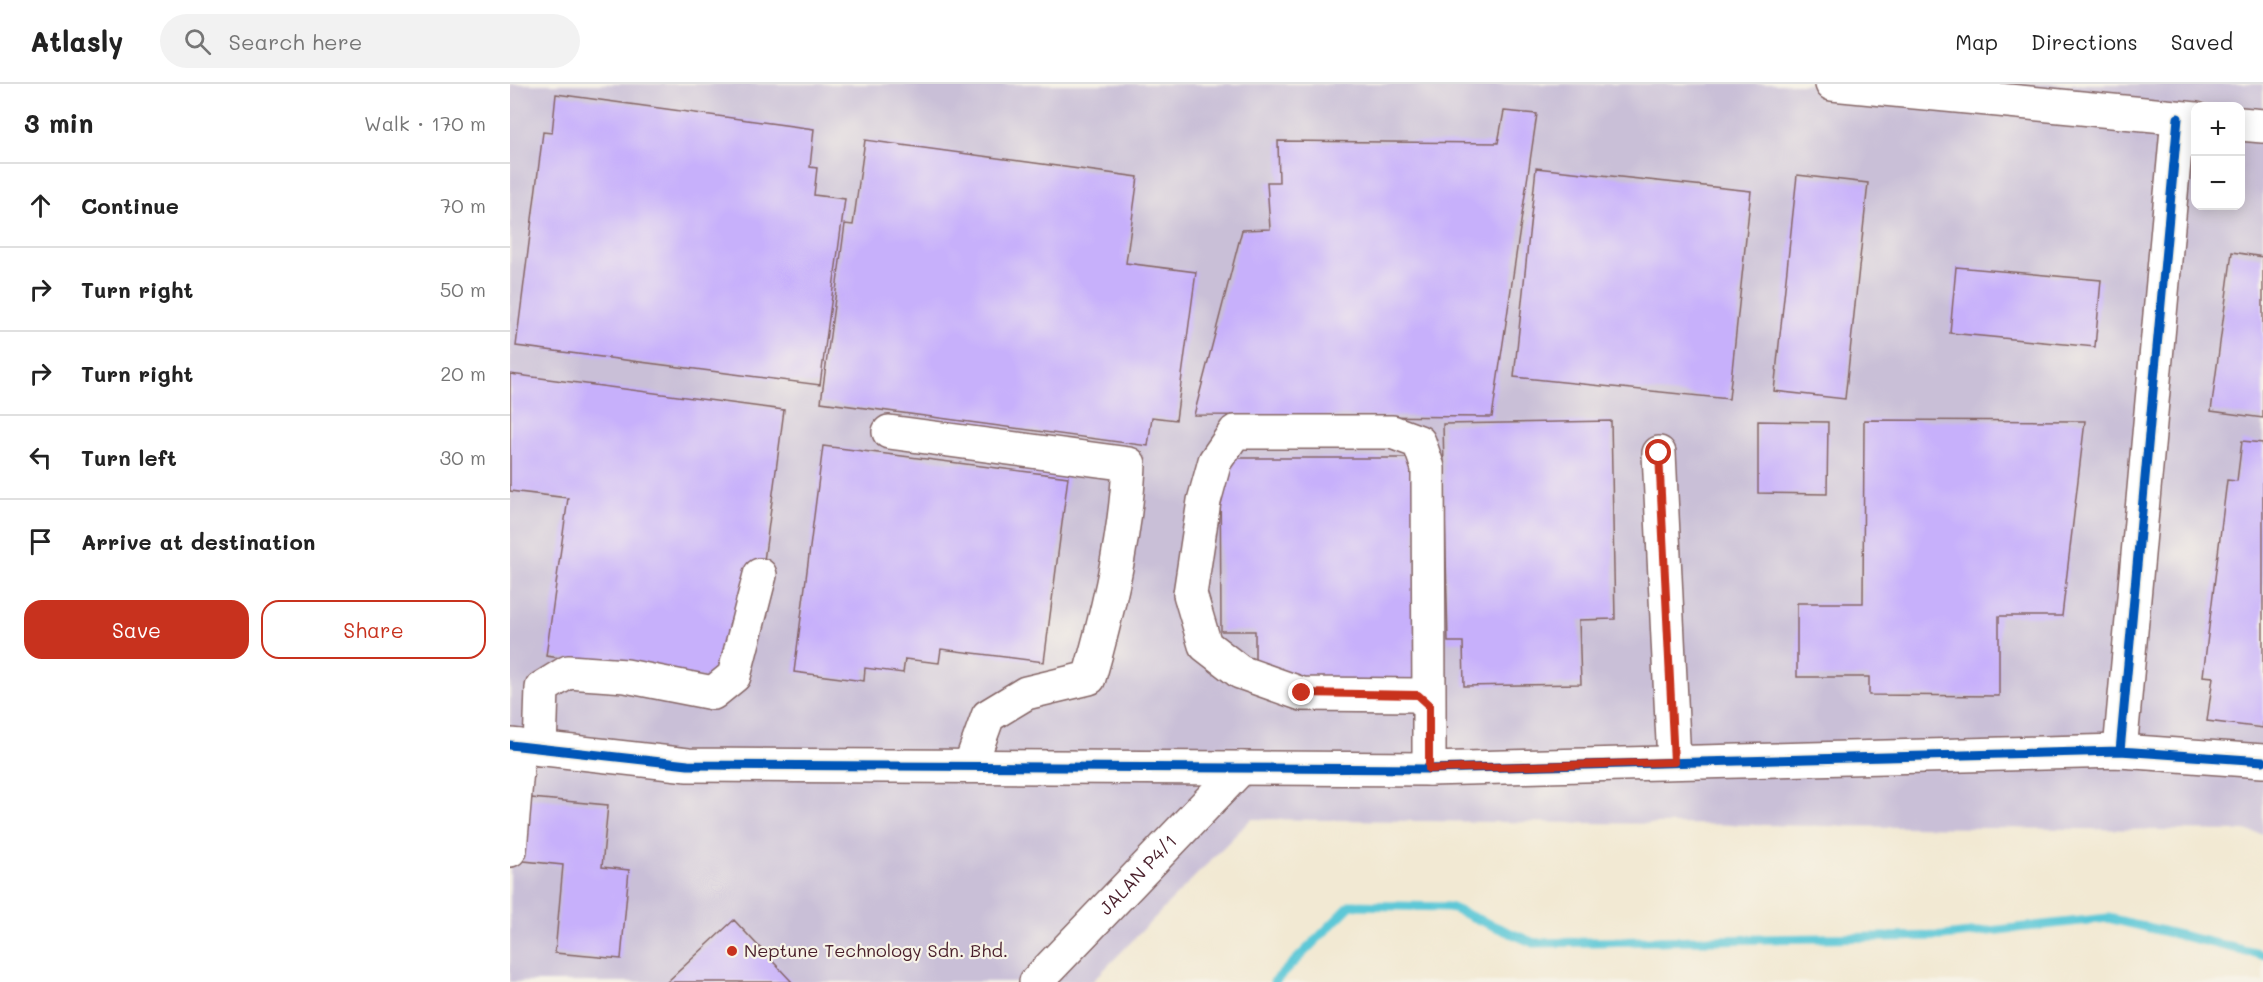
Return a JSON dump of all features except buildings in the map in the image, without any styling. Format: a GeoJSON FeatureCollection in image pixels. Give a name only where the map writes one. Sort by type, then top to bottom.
{"type":"FeatureCollection","features":[{"type":"Feature","properties":{"kind":"street"},"geometry":{"type":"LineString","coordinates":[[1832,84],[2187,118],[2120,751]]}},
{"type":"Feature","properties":{"kind":"street"},"geometry":{"type":"LineString","coordinates":[[2245,124],[2263,126]]}},
{"type":"Feature","properties":{"kind":"street"},"geometry":{"type":"LineString","coordinates":[[889,432],[1129,464],[1128,494],[1107,616],[1089,678],[1026,693],[988,716],[970,766]]}},
{"type":"Feature","properties":{"kind":"street"},"geometry":{"type":"LineString","coordinates":[[1429,705],[1418,695],[1302,693],[1240,672],[1205,645],[1190,594],[1204,501],[1215,461],[1235,432],[1392,432],[1419,442],[1428,468],[1429,705],[1429,769]]}},
{"type":"Feature","properties":{"kind":"street"},"geometry":{"type":"LineString","coordinates":[[1659,453],[1674,762]]}},
{"type":"Feature","properties":{"kind":"street"},"geometry":{"type":"LineString","coordinates":[[510,850],[523,747],[542,688],[568,672],[626,676],[714,693],[734,676],[760,574]]}},
{"type":"Feature","properties":{"kind":"street"},"geometry":{"type":"LineString","coordinates":[[523,747],[688,765],[1429,769],[2120,751],[2263,761]]}},
{"type":"Feature","properties":{"kind":"street","name":"JALAN P4/1"},"geometry":{"type":"LineString","coordinates":[[1036,982],[1242,768]]}},
{"type":"Feature","properties":{"kind":"shaded area"},"geometry":{"type":"Polygon","coordinates":[[[510,84],[2263,84],[2263,834],[2244,831],[1251,819],[1092,982],[510,982],[510,84]]]}},
{"type":"Feature","properties":{"kind":"waterway"},"geometry":{"type":"LineString","coordinates":[[1274,982],[1351,905],[1449,907],[1534,943],[1943,936],[2108,918],[2263,955]]}},
{"type":"Feature","properties":{"kind":"cycle path"},"geometry":{"type":"LineString","coordinates":[[2120,751],[2178,118]]}},
{"type":"Feature","properties":{"kind":"cycle path"},"geometry":{"type":"LineString","coordinates":[[510,745],[688,765],[1429,769],[2120,751],[2263,761]]}},
{"type":"Feature","properties":{"kind":"place","name":"Neptune Technology Sdn. Bhd."},"geometry":{"type":"Point","coordinates":[732,951]}},
{"type":"Feature","properties":{"kind":"route"},"geometry":{"type":"LineString","coordinates":[[1302,693],[1418,695],[1429,705],[1429,769],[1674,762],[1659,453]]}}]}
